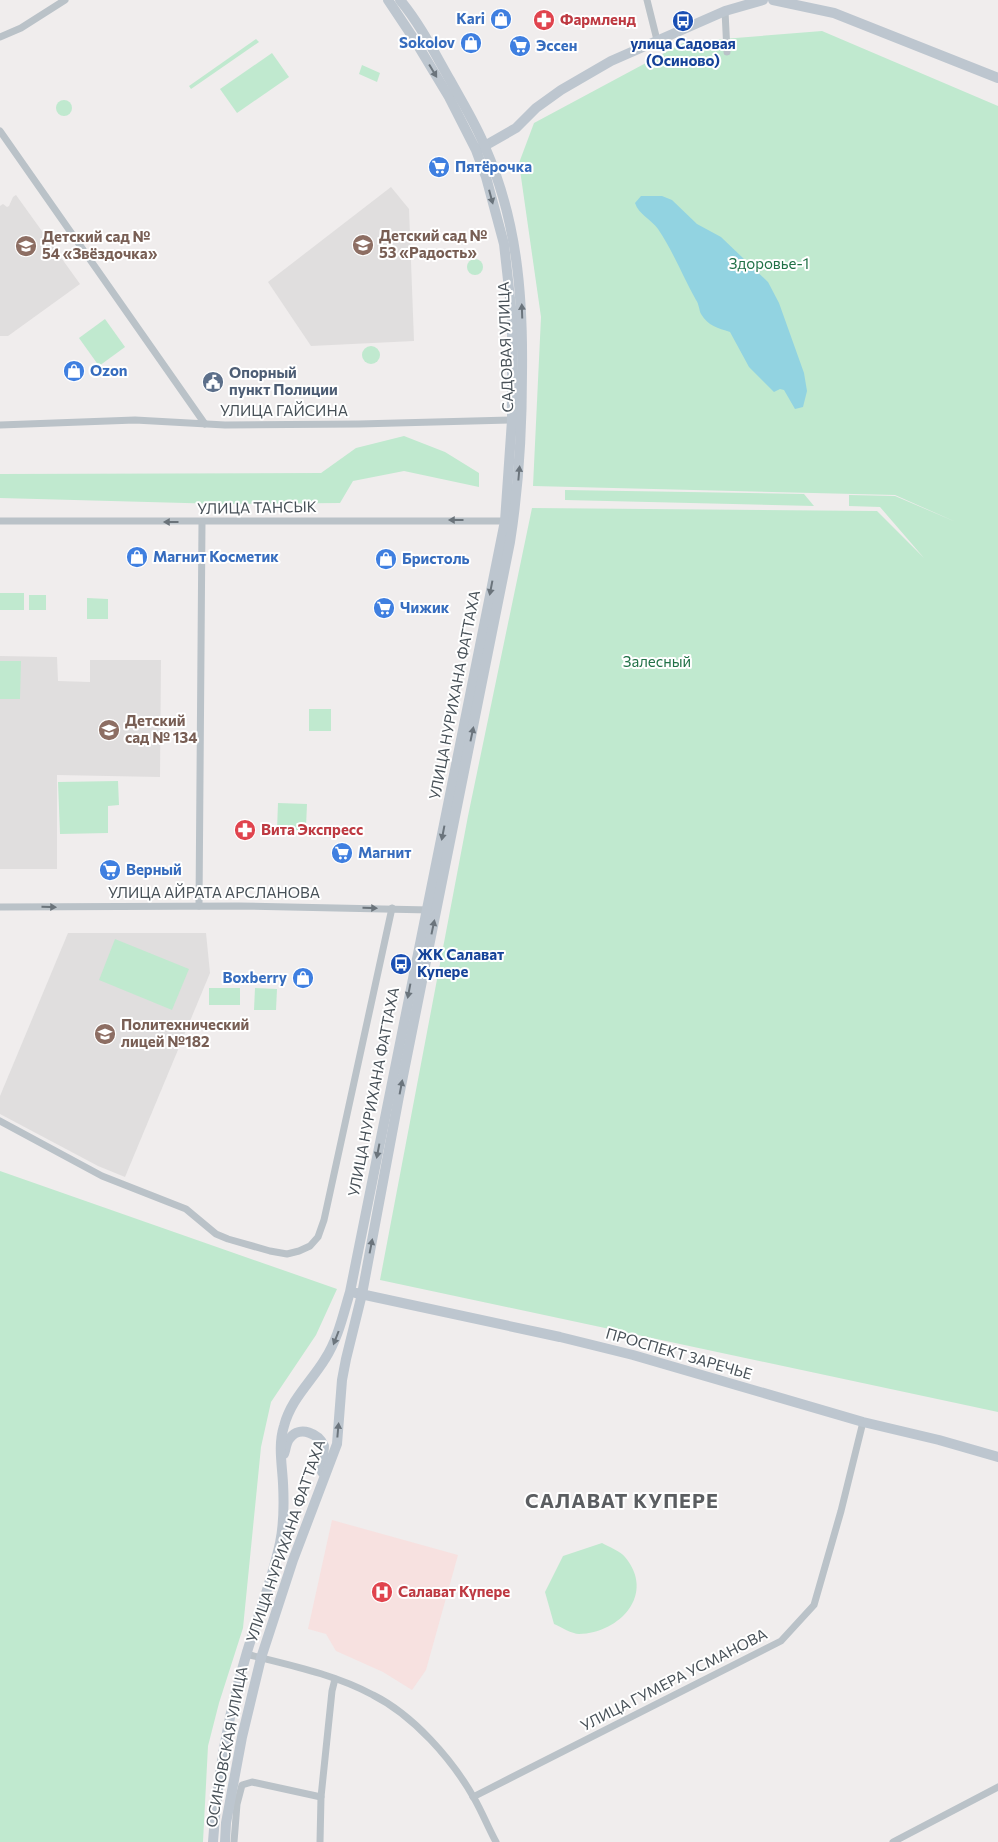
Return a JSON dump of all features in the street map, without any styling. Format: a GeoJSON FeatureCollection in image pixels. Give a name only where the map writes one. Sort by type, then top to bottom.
{"type":"FeatureCollection","features":[{"type":"Feature","properties":{"kind":"street"},"geometry":{"type":"LineString","coordinates":[[0,37],[18,30],[65,0]]}},
{"type":"Feature","properties":{"kind":"street"},"geometry":{"type":"LineString","coordinates":[[388,0],[481,148]]}},
{"type":"Feature","properties":{"kind":"street"},"geometry":{"type":"LineString","coordinates":[[400,0],[420,27],[481,148]]}},
{"type":"Feature","properties":{"kind":"street"},"geometry":{"type":"LineString","coordinates":[[647,0],[657,40]]}},
{"type":"Feature","properties":{"kind":"street"},"geometry":{"type":"LineString","coordinates":[[481,148],[516,128],[536,108],[561,90],[611,61],[725,11],[763,0]]}},
{"type":"Feature","properties":{"kind":"street"},"geometry":{"type":"LineString","coordinates":[[774,0],[834,13],[998,78]]}},
{"type":"Feature","properties":{"kind":"street"},"geometry":{"type":"LineString","coordinates":[[725,11],[727,52]]}},
{"type":"Feature","properties":{"kind":"street","name":"УЛИЦА ГАЙСИНА"},"geometry":{"type":"LineString","coordinates":[[0,131],[205,424],[360,424],[512,420]]}},
{"type":"Feature","properties":{"kind":"street","name":"САДОВАЯ УЛИЦА"},"geometry":{"type":"LineString","coordinates":[[481,148],[486,177],[507,259],[512,316],[512,420],[509,521]]}},
{"type":"Feature","properties":{"kind":"street","name":"САДОВАЯ УЛИЦА"},"geometry":{"type":"LineString","coordinates":[[481,148],[496,175],[509,220],[516,254],[522,304],[523,421],[509,521]]}},
{"type":"Feature","properties":{"kind":"street"},"geometry":{"type":"LineString","coordinates":[[0,424],[135,420],[205,424]]}},
{"type":"Feature","properties":{"kind":"street","name":"УЛИЦА ТАНСЫК"},"geometry":{"type":"LineString","coordinates":[[0,521],[509,521]]}},
{"type":"Feature","properties":{"kind":"street","name":"УЛИЦА НУРИХАНА ФАТТАХА"},"geometry":{"type":"LineString","coordinates":[[261,1658],[293,1560],[336,1444],[342,1380],[362,1294],[432,910],[509,521]]}},
{"type":"Feature","properties":{"kind":"street"},"geometry":{"type":"LineString","coordinates":[[199,906],[202,522]]}},
{"type":"Feature","properties":{"kind":"street","name":"УЛИЦА АЙРАТА АРСЛАНОВА"},"geometry":{"type":"LineString","coordinates":[[0,907],[199,906],[432,910]]}},
{"type":"Feature","properties":{"kind":"street"},"geometry":{"type":"LineString","coordinates":[[0,1122],[102,1176],[186,1208],[216,1234],[228,1239],[287,1254],[310,1246],[318,1237],[324,1220],[392,908]]}},
{"type":"Feature","properties":{"kind":"street","name":"УЛИЦА НУРИХАНА ФАТТАХА"},"geometry":{"type":"LineString","coordinates":[[246,1654],[269,1584],[280,1542],[283,1508],[281,1437],[288,1414],[298,1395],[321,1366],[332,1348],[350,1292],[388,1095],[432,910]]}},
{"type":"Feature","properties":{"kind":"street","name":"ПРОСПЕКТ ЗАРЕЧЬЕ"},"geometry":{"type":"LineString","coordinates":[[350,1292],[560,1337],[633,1355],[863,1422],[998,1456]]}},
{"type":"Feature","properties":{"kind":"street","name":"УЛИЦА ГУМЕРА УСМАНОВА"},"geometry":{"type":"LineString","coordinates":[[474,1797],[781,1641],[814,1605],[841,1511],[863,1422]]}},
{"type":"Feature","properties":{"kind":"street"},"geometry":{"type":"LineString","coordinates":[[281,1462],[287,1443],[295,1434],[302,1432],[317,1436],[324,1446],[322,1481]]}},
{"type":"Feature","properties":{"kind":"street"},"geometry":{"type":"LineString","coordinates":[[246,1654],[296,1666],[335,1679],[374,1695],[410,1720],[451,1763],[474,1797],[496,1842]]}},
{"type":"Feature","properties":{"kind":"street","name":"ОСИНОВСКАЯ УЛИЦА"},"geometry":{"type":"LineString","coordinates":[[213,1842],[218,1778],[225,1739],[246,1654]]}},
{"type":"Feature","properties":{"kind":"street","name":"ОСИНОВСКАЯ УЛИЦА"},"geometry":{"type":"LineString","coordinates":[[225,1842],[226,1822],[242,1737],[261,1658]]}},
{"type":"Feature","properties":{"kind":"street"},"geometry":{"type":"LineString","coordinates":[[320,1842],[321,1797],[332,1691],[335,1679]]}},
{"type":"Feature","properties":{"kind":"street"},"geometry":{"type":"LineString","coordinates":[[234,1842],[238,1804],[242,1785],[245,1783],[252,1782],[321,1797]]}},
{"type":"Feature","properties":{"kind":"street"},"geometry":{"type":"LineString","coordinates":[[893,1842],[998,1788]]}},
{"type":"Feature","properties":{"kind":"shaded area","name":"Детский сад № 53 «Радость»"},"geometry":{"type":"Polygon","coordinates":[[[391,187],[409,209],[414,341],[311,346],[268,282],[391,187]]]}},
{"type":"Feature","properties":{"kind":"shaded area","name":"Детский сад № 54 «Звёздочка»"},"geometry":{"type":"Polygon","coordinates":[[[16,195],[80,284],[8,336],[0,336],[0,206],[3,204],[7,207],[9,206],[16,195]]]}},
{"type":"Feature","properties":{"kind":"shaded area"},"geometry":{"type":"Polygon","coordinates":[[[0,656],[57,657],[58,681],[90,682],[90,660],[161,660],[160,777],[57,775],[57,869],[0,869],[0,656]]]}},
{"type":"Feature","properties":{"kind":"shaded area","name":"Политехнический лицей №182"},"geometry":{"type":"Polygon","coordinates":[[[68,933],[206,933],[210,973],[125,1177],[98,1166],[0,1114],[0,1096],[68,933]]]}},
{"type":"Feature","properties":{"kind":"shaded area","name":"Салават Күпере"},"geometry":{"type":"Polygon","coordinates":[[[332,1520],[458,1555],[426,1670],[412,1690],[383,1672],[336,1651],[326,1634],[308,1629],[332,1520]]]}},
{"type":"Feature","properties":{"kind":"green space"},"geometry":{"type":"Polygon","coordinates":[[[822,31],[998,106],[998,1412],[380,1280],[468,816],[532,508],[877,511],[924,558],[880,507],[849,506],[849,495],[895,496],[956,522],[895,495],[533,486],[541,317],[519,163],[534,123],[685,42],[822,31]]]}},
{"type":"Feature","properties":{"kind":"green space"},"geometry":{"type":"Polygon","coordinates":[[[256,39],[259,42],[191,89],[189,86],[256,39]]]}},
{"type":"Feature","properties":{"kind":"green space"},"geometry":{"type":"Polygon","coordinates":[[[272,53],[289,77],[237,113],[220,89],[272,53]]]}},
{"type":"Feature","properties":{"kind":"green space"},"geometry":{"type":"Polygon","coordinates":[[[362,65],[380,73],[377,82],[359,74],[362,65]]]}},
{"type":"Feature","properties":{"kind":"green space"},"geometry":{"type":"Polygon","coordinates":[[[61,100],[67,100],[72,105],[70,114],[61,116],[56,111],[56,105],[61,100]]]}},
{"type":"Feature","properties":{"kind":"green space"},"geometry":{"type":"Polygon","coordinates":[[[475,259],[481,261],[483,267],[481,273],[475,275],[469,273],[467,267],[469,261],[475,259]]]}},
{"type":"Feature","properties":{"kind":"green space"},"geometry":{"type":"Polygon","coordinates":[[[105,319],[125,347],[99,366],[79,338],[105,319]]]}},
{"type":"Feature","properties":{"kind":"green space"},"geometry":{"type":"Polygon","coordinates":[[[371,346],[377,349],[380,355],[377,361],[371,364],[365,361],[362,355],[365,349],[371,346]]]}},
{"type":"Feature","properties":{"kind":"green space"},"geometry":{"type":"Polygon","coordinates":[[[404,436],[445,452],[479,473],[479,487],[404,471],[353,481],[340,503],[222,504],[0,498],[0,474],[321,473],[356,448],[404,436]]]}},
{"type":"Feature","properties":{"kind":"green space"},"geometry":{"type":"Polygon","coordinates":[[[565,490],[804,494],[814,506],[565,500],[565,490]]]}},
{"type":"Feature","properties":{"kind":"green space"},"geometry":{"type":"Polygon","coordinates":[[[0,593],[24,593],[24,610],[0,610],[0,593]]]}},
{"type":"Feature","properties":{"kind":"green space"},"geometry":{"type":"Polygon","coordinates":[[[29,595],[46,595],[46,610],[29,610],[29,595]]]}},
{"type":"Feature","properties":{"kind":"green space"},"geometry":{"type":"Polygon","coordinates":[[[87,598],[108,599],[108,619],[87,619],[87,598]]]}},
{"type":"Feature","properties":{"kind":"green space"},"geometry":{"type":"Polygon","coordinates":[[[0,661],[21,661],[20,699],[0,699],[0,661]]]}},
{"type":"Feature","properties":{"kind":"green space"},"geometry":{"type":"Polygon","coordinates":[[[309,709],[331,709],[331,731],[309,731],[309,709]]]}},
{"type":"Feature","properties":{"kind":"green space"},"geometry":{"type":"Polygon","coordinates":[[[118,781],[119,805],[108,806],[108,833],[60,834],[58,782],[118,781]]]}},
{"type":"Feature","properties":{"kind":"green space"},"geometry":{"type":"Polygon","coordinates":[[[278,803],[307,804],[306,827],[303,830],[277,830],[278,803]]]}},
{"type":"Feature","properties":{"kind":"green space"},"geometry":{"type":"Polygon","coordinates":[[[115,939],[189,969],[172,1010],[99,980],[115,939]]]}},
{"type":"Feature","properties":{"kind":"green space"},"geometry":{"type":"Polygon","coordinates":[[[209,988],[240,988],[240,1005],[209,1005],[209,988]]]}},
{"type":"Feature","properties":{"kind":"green space"},"geometry":{"type":"Polygon","coordinates":[[[255,988],[277,989],[276,1010],[254,1010],[255,988]]]}},
{"type":"Feature","properties":{"kind":"green space"},"geometry":{"type":"Polygon","coordinates":[[[0,1171],[337,1289],[316,1335],[271,1402],[261,1447],[243,1628],[219,1703],[208,1746],[203,1842],[0,1842],[0,1171]]]}},
{"type":"Feature","properties":{"kind":"green space"},"geometry":{"type":"Polygon","coordinates":[[[602,1543],[623,1555],[634,1571],[637,1585],[635,1597],[629,1609],[620,1619],[608,1627],[594,1632],[573,1633],[554,1624],[545,1592],[563,1556],[602,1543]]]}},
{"type":"Feature","properties":{"kind":"water"},"geometry":{"type":"Polygon","coordinates":[[[641,196],[662,196],[672,200],[697,224],[721,237],[768,282],[779,303],[804,373],[807,391],[803,407],[795,409],[784,390],[780,389],[774,392],[749,367],[730,332],[714,326],[704,318],[663,237],[637,207],[635,203],[641,196]]]}},
{"type":"Feature","properties":{"kind":"place","name":"Kari"},"geometry":{"type":"Point","coordinates":[501,19]}},
{"type":"Feature","properties":{"kind":"place","name":"Фармленд"},"geometry":{"type":"Point","coordinates":[544,20]}},
{"type":"Feature","properties":{"kind":"place","name":"улица Садовая (Осиново)"},"geometry":{"type":"Point","coordinates":[683,21]}},
{"type":"Feature","properties":{"kind":"place","name":"Sokolov"},"geometry":{"type":"Point","coordinates":[471,43]}},
{"type":"Feature","properties":{"kind":"place","name":"Эссен"},"geometry":{"type":"Point","coordinates":[520,46]}},
{"type":"Feature","properties":{"kind":"place","name":"Пятёрочка"},"geometry":{"type":"Point","coordinates":[439,167]}},
{"type":"Feature","properties":{"kind":"place","name":"Детский сад № 53 «Радость»"},"geometry":{"type":"Point","coordinates":[363,245]}},
{"type":"Feature","properties":{"kind":"place","name":"Детский сад № 54 «Звёздочка»"},"geometry":{"type":"Point","coordinates":[26,246]}},
{"type":"Feature","properties":{"kind":"place","name":"Ozon"},"geometry":{"type":"Point","coordinates":[74,371]}},
{"type":"Feature","properties":{"kind":"place","name":"Опорный пункт Полиции"},"geometry":{"type":"Point","coordinates":[213,382]}},
{"type":"Feature","properties":{"kind":"place","name":"Магнит Косметик"},"geometry":{"type":"Point","coordinates":[137,557]}},
{"type":"Feature","properties":{"kind":"place","name":"Бристоль"},"geometry":{"type":"Point","coordinates":[386,559]}},
{"type":"Feature","properties":{"kind":"place","name":"Чижик"},"geometry":{"type":"Point","coordinates":[384,608]}},
{"type":"Feature","properties":{"kind":"place","name":"Детский сад № 134"},"geometry":{"type":"Point","coordinates":[109,730]}},
{"type":"Feature","properties":{"kind":"place","name":"Вита Экспресс"},"geometry":{"type":"Point","coordinates":[245,830]}},
{"type":"Feature","properties":{"kind":"place","name":"Магнит"},"geometry":{"type":"Point","coordinates":[342,853]}},
{"type":"Feature","properties":{"kind":"place","name":"Верный"},"geometry":{"type":"Point","coordinates":[110,870]}},
{"type":"Feature","properties":{"kind":"place","name":"ЖК Салават Купере"},"geometry":{"type":"Point","coordinates":[401,964]}},
{"type":"Feature","properties":{"kind":"place","name":"Boxberry"},"geometry":{"type":"Point","coordinates":[303,978]}},
{"type":"Feature","properties":{"kind":"place","name":"Политехнический лицей №182"},"geometry":{"type":"Point","coordinates":[105,1034]}},
{"type":"Feature","properties":{"kind":"place","name":"Салават Күпере"},"geometry":{"type":"Point","coordinates":[382,1592]}},
{"type":"Feature","properties":{"kind":"district","name":"САЛАВАТ КУПЕРЕ"},"geometry":{"type":"Point","coordinates":[622,1501]}},
{"type":"Feature","properties":{"kind":"park label","name":"Здоровье-1"},"geometry":{"type":"Point","coordinates":[769,264]}},
{"type":"Feature","properties":{"kind":"park label","name":"Залесный"},"geometry":{"type":"Point","coordinates":[657,662]}}]}
